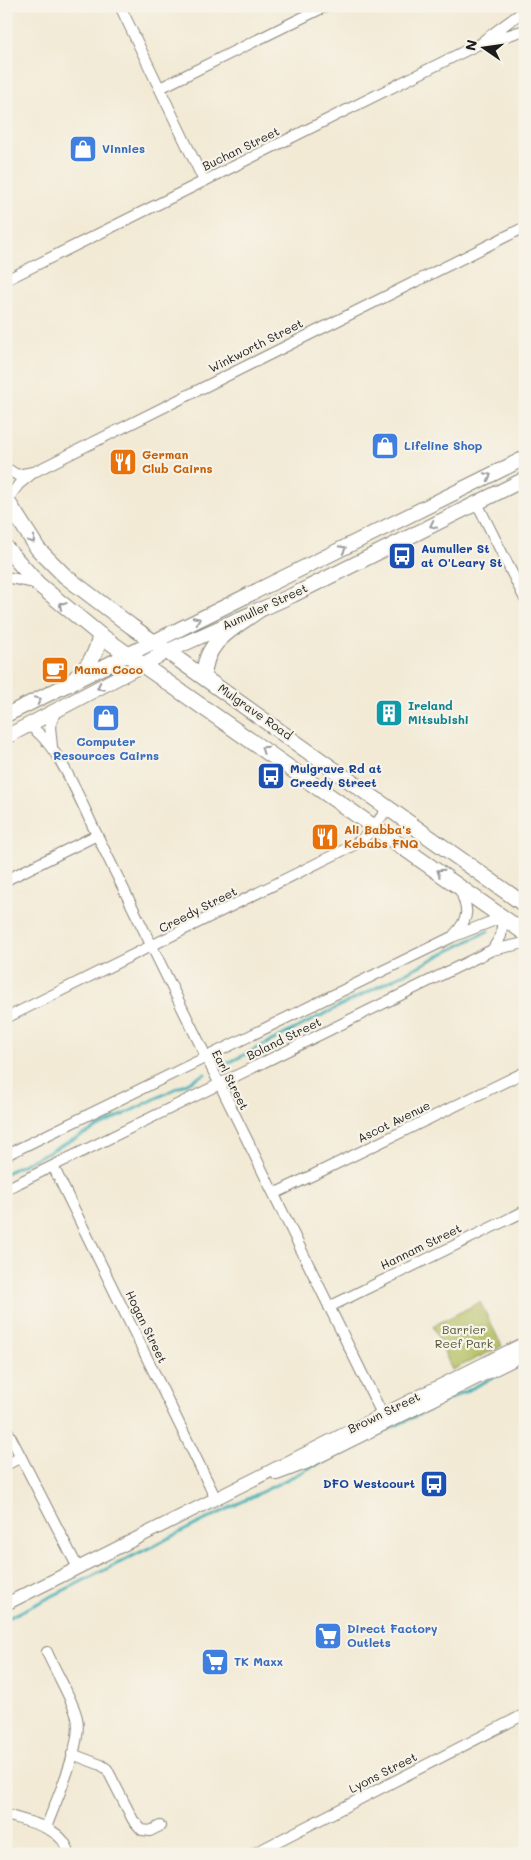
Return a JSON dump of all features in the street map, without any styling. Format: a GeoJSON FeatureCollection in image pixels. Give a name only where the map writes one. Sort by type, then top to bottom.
{"type":"FeatureCollection","features":[{"type":"Feature","properties":{"kind":"main road","name":"Aumuller Street"},"geometry":{"type":"LineString","coordinates":[[6,716],[525,458]]}},
{"type":"Feature","properties":{"kind":"main road","name":"Aumuller Street"},"geometry":{"type":"LineString","coordinates":[[6,737],[168,651],[259,610],[525,479]]}},
{"type":"Feature","properties":{"kind":"main road","name":"Mulgrave Road"},"geometry":{"type":"LineString","coordinates":[[6,499],[28,535],[51,563],[154,642],[525,905]]}},
{"type":"Feature","properties":{"kind":"main road","name":"Mulgrave Road"},"geometry":{"type":"LineString","coordinates":[[7,551],[38,584],[100,635],[525,933]]}},
{"type":"Feature","properties":{"kind":"main road"},"geometry":{"type":"LineString","coordinates":[[304,569],[309,576],[314,577],[340,564],[370,556]]}},
{"type":"Feature","properties":{"kind":"main road"},"geometry":{"type":"LineString","coordinates":[[204,677],[204,662],[216,642],[259,610]]}},
{"type":"Feature","properties":{"kind":"main road"},"geometry":{"type":"LineString","coordinates":[[69,684],[86,670],[94,657],[100,635]]}},
{"type":"Feature","properties":{"kind":"street"},"geometry":{"type":"LineString","coordinates":[[120,6],[204,181]]}},
{"type":"Feature","properties":{"kind":"street"},"geometry":{"type":"LineString","coordinates":[[160,88],[326,6]]}},
{"type":"Feature","properties":{"kind":"street","name":"Buchan Street"},"geometry":{"type":"LineString","coordinates":[[477,45],[525,10]]}},
{"type":"Feature","properties":{"kind":"street","name":"Buchan Street"},"geometry":{"type":"LineString","coordinates":[[9,277],[477,45],[525,30]]}},
{"type":"Feature","properties":{"kind":"street","name":"Winkworth Street"},"geometry":{"type":"LineString","coordinates":[[6,499],[19,484],[34,472],[525,227]]}},
{"type":"Feature","properties":{"kind":"street"},"geometry":{"type":"LineString","coordinates":[[6,468],[17,474],[34,472]]}},
{"type":"Feature","properties":{"kind":"street"},"geometry":{"type":"LineString","coordinates":[[476,503],[525,599]]}},
{"type":"Feature","properties":{"kind":"street"},"geometry":{"type":"LineString","coordinates":[[6,577],[38,584]]}},
{"type":"Feature","properties":{"kind":"street","name":"Earl Street"},"geometry":{"type":"LineString","coordinates":[[52,748],[50,726],[54,712]]}},
{"type":"Feature","properties":{"kind":"street","name":"Earl Street"},"geometry":{"type":"LineString","coordinates":[[29,726],[36,730],[52,748],[97,835],[385,1418]]}},
{"type":"Feature","properties":{"kind":"street","name":"Creedy Street"},"geometry":{"type":"LineString","coordinates":[[6,1018],[354,845],[368,834],[389,807]]}},
{"type":"Feature","properties":{"kind":"street"},"geometry":{"type":"LineString","coordinates":[[6,880],[97,835]]}},
{"type":"Feature","properties":{"kind":"street","name":"Boland Street"},"geometry":{"type":"LineString","coordinates":[[452,937],[464,925],[467,916],[466,905],[458,885]]}},
{"type":"Feature","properties":{"kind":"street"},"geometry":{"type":"LineString","coordinates":[[492,950],[501,936],[503,917]]}},
{"type":"Feature","properties":{"kind":"street","name":"Boland Street"},"geometry":{"type":"LineString","coordinates":[[6,1155],[452,937],[503,917]]}},
{"type":"Feature","properties":{"kind":"street","name":"Boland Street"},"geometry":{"type":"LineString","coordinates":[[6,1189],[492,950],[525,942]]}},
{"type":"Feature","properties":{"kind":"street","name":"Ascot Avenue"},"geometry":{"type":"LineString","coordinates":[[274,1194],[525,1072]]}},
{"type":"Feature","properties":{"kind":"street","name":"Hogan Street"},"geometry":{"type":"LineString","coordinates":[[53,1166],[216,1499]]}},
{"type":"Feature","properties":{"kind":"street","name":"Hannam Street"},"geometry":{"type":"LineString","coordinates":[[329,1307],[525,1210]]}},
{"type":"Feature","properties":{"kind":"street","name":"Brown Street"},"geometry":{"type":"LineString","coordinates":[[385,1418],[525,1343]]}},
{"type":"Feature","properties":{"kind":"street","name":"Brown Street"},"geometry":{"type":"LineString","coordinates":[[6,1604],[245,1484],[525,1354]]}},
{"type":"Feature","properties":{"kind":"street"},"geometry":{"type":"LineString","coordinates":[[6,1428],[78,1568]]}},
{"type":"Feature","properties":{"kind":"street"},"geometry":{"type":"LineString","coordinates":[[6,1464],[21,1457]]}},
{"type":"Feature","properties":{"kind":"street"},"geometry":{"type":"LineString","coordinates":[[46,1828],[79,1729],[77,1717],[47,1652]]}},
{"type":"Feature","properties":{"kind":"street","name":"Lyons Street"},"geometry":{"type":"LineString","coordinates":[[253,1854],[525,1714]]}},
{"type":"Feature","properties":{"kind":"street"},"geometry":{"type":"LineString","coordinates":[[72,1754],[102,1765],[107,1769],[132,1820],[142,1830],[150,1831],[160,1826]]}},
{"type":"Feature","properties":{"kind":"street"},"geometry":{"type":"LineString","coordinates":[[6,1815],[46,1828],[57,1834],[66,1844],[69,1854]]}},
{"type":"Feature","properties":{"kind":"green space","name":"Barrier Reef Park"},"geometry":{"type":"Polygon","coordinates":[[[480,1302],[502,1346],[452,1370],[433,1326],[480,1302]]]}},
{"type":"Feature","properties":{"kind":"waterway"},"geometry":{"type":"LineString","coordinates":[[224,1065],[488,931]]}},
{"type":"Feature","properties":{"kind":"waterway"},"geometry":{"type":"LineString","coordinates":[[6,1173],[205,1074]]}},
{"type":"Feature","properties":{"kind":"waterway"},"geometry":{"type":"LineString","coordinates":[[363,1442],[525,1362]]}},
{"type":"Feature","properties":{"kind":"waterway"},"geometry":{"type":"LineString","coordinates":[[6,1619],[330,1458]]}},
{"type":"Feature","properties":{"kind":"place","name":"Vinnies"},"geometry":{"type":"Point","coordinates":[83,149]}},
{"type":"Feature","properties":{"kind":"place","name":"Lifeline Shop"},"geometry":{"type":"Point","coordinates":[385,446]}},
{"type":"Feature","properties":{"kind":"place","name":"German Club Cairns"},"geometry":{"type":"Point","coordinates":[123,462]}},
{"type":"Feature","properties":{"kind":"place","name":"Aumuller St at O'Leary St"},"geometry":{"type":"Point","coordinates":[402,556]}},
{"type":"Feature","properties":{"kind":"place","name":"Mama Coco"},"geometry":{"type":"Point","coordinates":[55,670]}},
{"type":"Feature","properties":{"kind":"place","name":"Ireland Mitsubishi"},"geometry":{"type":"Point","coordinates":[389,713]}},
{"type":"Feature","properties":{"kind":"place","name":"Computer Resources Cairns"},"geometry":{"type":"Point","coordinates":[106,718]}},
{"type":"Feature","properties":{"kind":"place","name":"Mulgrave Rd at Creedy Street"},"geometry":{"type":"Point","coordinates":[271,776]}},
{"type":"Feature","properties":{"kind":"place","name":"Ali Babba's Kebabs FNQ"},"geometry":{"type":"Point","coordinates":[325,837]}},
{"type":"Feature","properties":{"kind":"place","name":"DFO Westcourt"},"geometry":{"type":"Point","coordinates":[434,1484]}},
{"type":"Feature","properties":{"kind":"place","name":"Direct Factory Outlets"},"geometry":{"type":"Point","coordinates":[328,1636]}},
{"type":"Feature","properties":{"kind":"place","name":"TK Maxx"},"geometry":{"type":"Point","coordinates":[215,1662]}}]}
